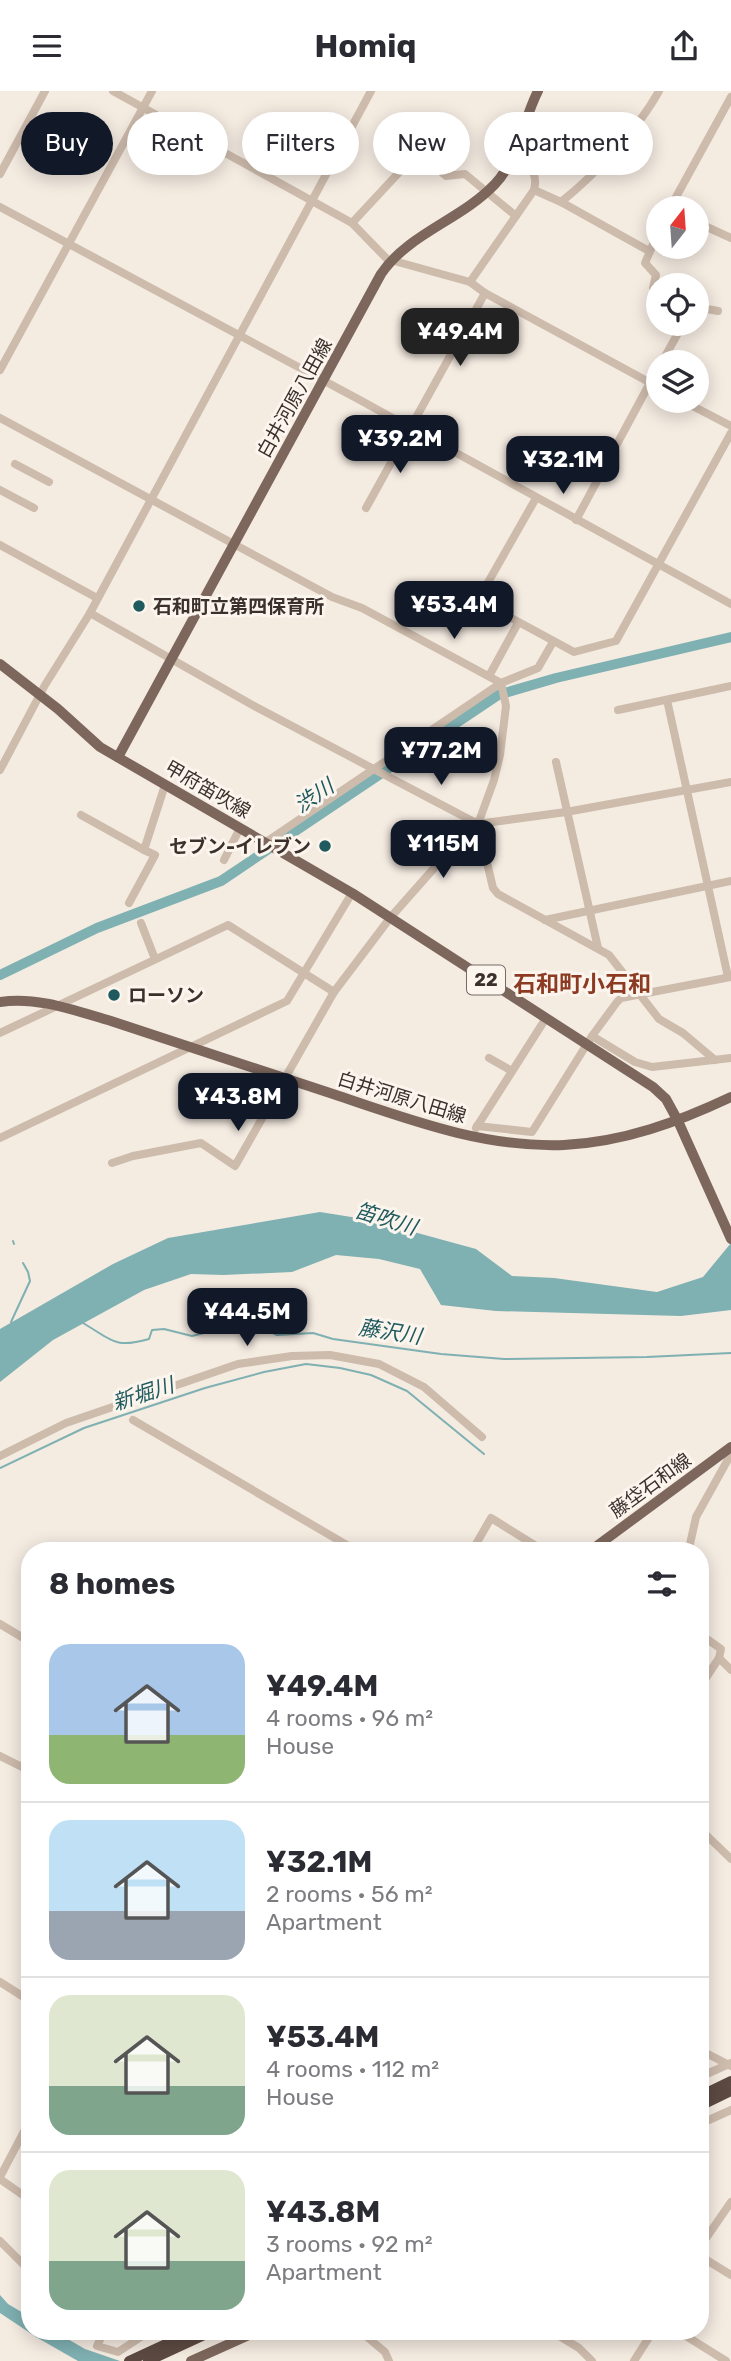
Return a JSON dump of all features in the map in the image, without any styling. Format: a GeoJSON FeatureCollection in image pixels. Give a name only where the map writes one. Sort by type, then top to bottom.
{"type":"FeatureCollection","features":[{"type":"Feature","properties":{"kind":"highway"},"geometry":{"type":"LineString","coordinates":[[709,2092],[731,2081]]}},
{"type":"Feature","properties":{"kind":"highway"},"geometry":{"type":"LineString","coordinates":[[709,2102],[731,2091]]}},
{"type":"Feature","properties":{"kind":"highway"},"geometry":{"type":"LineString","coordinates":[[151,2356],[179,2340]]}},
{"type":"Feature","properties":{"kind":"highway"},"geometry":{"type":"LineString","coordinates":[[129,2361],[151,2356],[191,2340]]}},
{"type":"Feature","properties":{"kind":"main road","name":"白井河原八田線"},"geometry":{"type":"LineString","coordinates":[[530,112],[538,91]]}},
{"type":"Feature","properties":{"kind":"main road","name":"白井河原八田線"},"geometry":{"type":"LineString","coordinates":[[118,757],[375,284],[392,260],[419,238],[487,192],[502,175]]}},
{"type":"Feature","properties":{"kind":"main road","name":"甲府笛吹線"},"geometry":{"type":"LineString","coordinates":[[0,664],[58,709],[88,738],[352,893],[546,1018],[590,1040],[657,1090],[669,1103],[680,1124],[731,1239]]}},
{"type":"Feature","properties":{"kind":"main road","name":"白井河原八田線"},"geometry":{"type":"LineString","coordinates":[[0,1002],[23,1001],[56,1006],[472,1137],[514,1143],[573,1144],[626,1136],[680,1124],[731,1097]]}},
{"type":"Feature","properties":{"kind":"main road","name":"藤垈石和線"},"geometry":{"type":"LineString","coordinates":[[602,1542],[731,1447]]}},
{"type":"Feature","properties":{"kind":"main road"},"geometry":{"type":"LineString","coordinates":[[191,2361],[238,2340]]}},
{"type":"Feature","properties":{"kind":"street"},"geometry":{"type":"LineString","coordinates":[[0,174],[45,91]]}},
{"type":"Feature","properties":{"kind":"street"},"geometry":{"type":"LineString","coordinates":[[113,91],[352,223],[387,259],[470,282],[485,293],[646,381]]}},
{"type":"Feature","properties":{"kind":"street"},"geometry":{"type":"LineString","coordinates":[[0,370],[152,91]]}},
{"type":"Feature","properties":{"kind":"street"},"geometry":{"type":"LineString","coordinates":[[0,770],[90,613],[371,91]]}},
{"type":"Feature","properties":{"kind":"street"},"geometry":{"type":"LineString","coordinates":[[561,202],[579,188],[640,121],[659,91]]}},
{"type":"Feature","properties":{"kind":"street"},"geometry":{"type":"LineString","coordinates":[[677,196],[731,97]]}},
{"type":"Feature","properties":{"kind":"street"},"geometry":{"type":"LineString","coordinates":[[352,223],[418,152],[446,176],[465,174],[516,216]]}},
{"type":"Feature","properties":{"kind":"street"},"geometry":{"type":"LineString","coordinates":[[470,282],[534,190],[535,175]]}},
{"type":"Feature","properties":{"kind":"street"},"geometry":{"type":"LineString","coordinates":[[534,190],[646,249]]}},
{"type":"Feature","properties":{"kind":"street"},"geometry":{"type":"LineString","coordinates":[[0,207],[731,604]]}},
{"type":"Feature","properties":{"kind":"street"},"geometry":{"type":"LineString","coordinates":[[709,228],[731,238]]}},
{"type":"Feature","properties":{"kind":"street"},"geometry":{"type":"LineString","coordinates":[[646,259],[645,263],[654,273]]}},
{"type":"Feature","properties":{"kind":"street"},"geometry":{"type":"LineString","coordinates":[[366,508],[485,293]]}},
{"type":"Feature","properties":{"kind":"street"},"geometry":{"type":"LineString","coordinates":[[709,309],[718,311]]}},
{"type":"Feature","properties":{"kind":"street"},"geometry":{"type":"LineString","coordinates":[[576,520],[646,399]]}},
{"type":"Feature","properties":{"kind":"street"},"geometry":{"type":"LineString","coordinates":[[707,413],[731,426]]}},
{"type":"Feature","properties":{"kind":"street"},"geometry":{"type":"LineString","coordinates":[[0,418],[332,597],[362,608],[406,630],[489,676],[501,686],[506,706],[500,755],[494,781],[478,824],[493,888],[498,894],[609,955],[659,1019],[683,1033],[715,1060]]}},
{"type":"Feature","properties":{"kind":"street"},"geometry":{"type":"LineString","coordinates":[[536,498],[478,600],[574,652],[616,641],[731,433]]}},
{"type":"Feature","properties":{"kind":"street"},"geometry":{"type":"LineString","coordinates":[[15,464],[49,482]]}},
{"type":"Feature","properties":{"kind":"street"},"geometry":{"type":"LineString","coordinates":[[0,490],[34,508]]}},
{"type":"Feature","properties":{"kind":"street"},"geometry":{"type":"LineString","coordinates":[[0,545],[97,599]]}},
{"type":"Feature","properties":{"kind":"street"},"geometry":{"type":"LineString","coordinates":[[90,613],[171,660],[478,824]]}},
{"type":"Feature","properties":{"kind":"street"},"geometry":{"type":"LineString","coordinates":[[489,676],[517,623]]}},
{"type":"Feature","properties":{"kind":"street"},"geometry":{"type":"LineString","coordinates":[[267,843],[501,686],[538,668],[553,642]]}},
{"type":"Feature","properties":{"kind":"street"},"geometry":{"type":"LineString","coordinates":[[618,710],[731,686]]}},
{"type":"Feature","properties":{"kind":"street"},"geometry":{"type":"LineString","coordinates":[[477,1126],[532,1132],[590,1040],[621,998],[729,977],[667,700]]}},
{"type":"Feature","properties":{"kind":"street"},"geometry":{"type":"LineString","coordinates":[[0,749],[9,754]]}},
{"type":"Feature","properties":{"kind":"street"},"geometry":{"type":"LineString","coordinates":[[556,762],[598,948]]}},
{"type":"Feature","properties":{"kind":"street"},"geometry":{"type":"LineString","coordinates":[[112,1163],[133,1156],[201,1143],[235,1166],[334,992],[390,918],[466,832],[478,824],[731,782]]}},
{"type":"Feature","properties":{"kind":"street"},"geometry":{"type":"LineString","coordinates":[[144,850],[165,785]]}},
{"type":"Feature","properties":{"kind":"street"},"geometry":{"type":"LineString","coordinates":[[81,815],[155,855],[129,904]]}},
{"type":"Feature","properties":{"kind":"street"},"geometry":{"type":"LineString","coordinates":[[224,860],[240,828]]}},
{"type":"Feature","properties":{"kind":"street"},"geometry":{"type":"LineString","coordinates":[[545,920],[731,881]]}},
{"type":"Feature","properties":{"kind":"street"},"geometry":{"type":"LineString","coordinates":[[0,1137],[287,1001],[352,893]]}},
{"type":"Feature","properties":{"kind":"street"},"geometry":{"type":"LineString","coordinates":[[141,923],[155,959]]}},
{"type":"Feature","properties":{"kind":"street"},"geometry":{"type":"LineString","coordinates":[[0,1033],[228,925],[334,992]]}},
{"type":"Feature","properties":{"kind":"street"},"geometry":{"type":"LineString","coordinates":[[472,1137],[546,1018]]}},
{"type":"Feature","properties":{"kind":"street"},"geometry":{"type":"LineString","coordinates":[[590,1040],[643,1066],[683,1065],[731,1058]]}},
{"type":"Feature","properties":{"kind":"street"},"geometry":{"type":"LineString","coordinates":[[489,1058],[512,1071]]}},
{"type":"Feature","properties":{"kind":"street"},"geometry":{"type":"LineString","coordinates":[[0,1456],[66,1423],[238,1364],[292,1356],[330,1355],[379,1364],[424,1387],[482,1437]]}},
{"type":"Feature","properties":{"kind":"street"},"geometry":{"type":"LineString","coordinates":[[133,1420],[342,1542]]}},
{"type":"Feature","properties":{"kind":"street"},"geometry":{"type":"LineString","coordinates":[[690,1542],[696,1517],[731,1454]]}},
{"type":"Feature","properties":{"kind":"street"},"geometry":{"type":"LineString","coordinates":[[477,1542],[491,1518],[530,1542]]}},
{"type":"Feature","properties":{"kind":"street"},"geometry":{"type":"LineString","coordinates":[[0,1624],[21,1637]]}},
{"type":"Feature","properties":{"kind":"street"},"geometry":{"type":"LineString","coordinates":[[709,1640],[722,1649],[709,1673]]}},
{"type":"Feature","properties":{"kind":"street"},"geometry":{"type":"LineString","coordinates":[[719,1658],[731,1670]]}},
{"type":"Feature","properties":{"kind":"street"},"geometry":{"type":"LineString","coordinates":[[0,1756],[21,1766]]}},
{"type":"Feature","properties":{"kind":"street"},"geometry":{"type":"LineString","coordinates":[[709,1838],[731,1859]]}},
{"type":"Feature","properties":{"kind":"street"},"geometry":{"type":"LineString","coordinates":[[0,1982],[21,1995]]}},
{"type":"Feature","properties":{"kind":"street"},"geometry":{"type":"LineString","coordinates":[[709,2054],[730,2064]]}},
{"type":"Feature","properties":{"kind":"street"},"geometry":{"type":"LineString","coordinates":[[709,2073],[730,2064]]}},
{"type":"Feature","properties":{"kind":"street"},"geometry":{"type":"LineString","coordinates":[[709,2120],[731,2110]]}},
{"type":"Feature","properties":{"kind":"street"},"geometry":{"type":"LineString","coordinates":[[21,2137],[0,2178],[21,2193]]}},
{"type":"Feature","properties":{"kind":"street"},"geometry":{"type":"LineString","coordinates":[[709,2233],[731,2202]]}},
{"type":"Feature","properties":{"kind":"street"},"geometry":{"type":"LineString","coordinates":[[0,2241],[21,2262]]}},
{"type":"Feature","properties":{"kind":"street"},"geometry":{"type":"LineString","coordinates":[[709,2262],[731,2275]]}},
{"type":"Feature","properties":{"kind":"street"},"geometry":{"type":"LineString","coordinates":[[100,2340],[97,2346],[118,2352],[136,2340]]}},
{"type":"Feature","properties":{"kind":"street"},"geometry":{"type":"LineString","coordinates":[[370,2340],[384,2352],[388,2361]]}},
{"type":"Feature","properties":{"kind":"street"},"geometry":{"type":"LineString","coordinates":[[565,2340],[586,2353],[592,2361]]}},
{"type":"Feature","properties":{"kind":"street"},"geometry":{"type":"LineString","coordinates":[[634,2361],[647,2340]]}},
{"type":"Feature","properties":{"kind":"street"},"geometry":{"type":"LineString","coordinates":[[699,2340],[726,2361]]}},
{"type":"Feature","properties":{"kind":"water"},"geometry":{"type":"Polygon","coordinates":[[[320,1212],[370,1220],[476,1249],[512,1276],[554,1278],[657,1292],[703,1277],[731,1243],[731,1310],[681,1316],[496,1311],[441,1305],[420,1269],[379,1259],[336,1255],[292,1272],[191,1274],[144,1290],[53,1340],[0,1382],[0,1329],[113,1264],[168,1238],[320,1212]]]}},
{"type":"Feature","properties":{"kind":"water"},"geometry":{"type":"Polygon","coordinates":[[[0,2295],[21,2312],[21,2327],[0,2313],[0,2295]]]}},
{"type":"Feature","properties":{"kind":"water"},"geometry":{"type":"Polygon","coordinates":[[[41,2340],[70,2340],[85,2349],[120,2361],[78,2361],[41,2340]]]}},
{"type":"Feature","properties":{"kind":"waterway","name":"渋川"},"geometry":{"type":"LineString","coordinates":[[0,975],[97,928],[221,881],[498,695],[556,678],[731,637]]}},
{"type":"Feature","properties":{"kind":"waterway"},"geometry":{"type":"LineString","coordinates":[[11,1322],[30,1281],[23,1263]]}},
{"type":"Feature","properties":{"kind":"waterway","name":"藤沢川"},"geometry":{"type":"LineString","coordinates":[[83,1323],[120,1343],[149,1339],[152,1330],[164,1329],[192,1336],[204,1333],[212,1326],[247,1320],[277,1335],[313,1333],[333,1339],[441,1354],[504,1359],[731,1353]]}},
{"type":"Feature","properties":{"kind":"waterway","name":"新堀川"},"geometry":{"type":"LineString","coordinates":[[0,1468],[84,1428],[205,1388],[306,1364],[371,1375],[407,1391],[484,1454]]}},
{"type":"Feature","properties":{"kind":"place","name":"石和町立第四保育所"},"geometry":{"type":"Point","coordinates":[139,606]}},
{"type":"Feature","properties":{"kind":"place","name":"セブン-イレブン"},"geometry":{"type":"Point","coordinates":[325,846]}},
{"type":"Feature","properties":{"kind":"place","name":"ローソン"},"geometry":{"type":"Point","coordinates":[114,995]}},
{"type":"Feature","properties":{"kind":"district","name":"石和町小石和"},"geometry":{"type":"Point","coordinates":[582,984]}},
{"type":"Feature","properties":{"kind":"water label","name":"笛吹川"},"geometry":{"type":"Point","coordinates":[386,1219]}}]}
